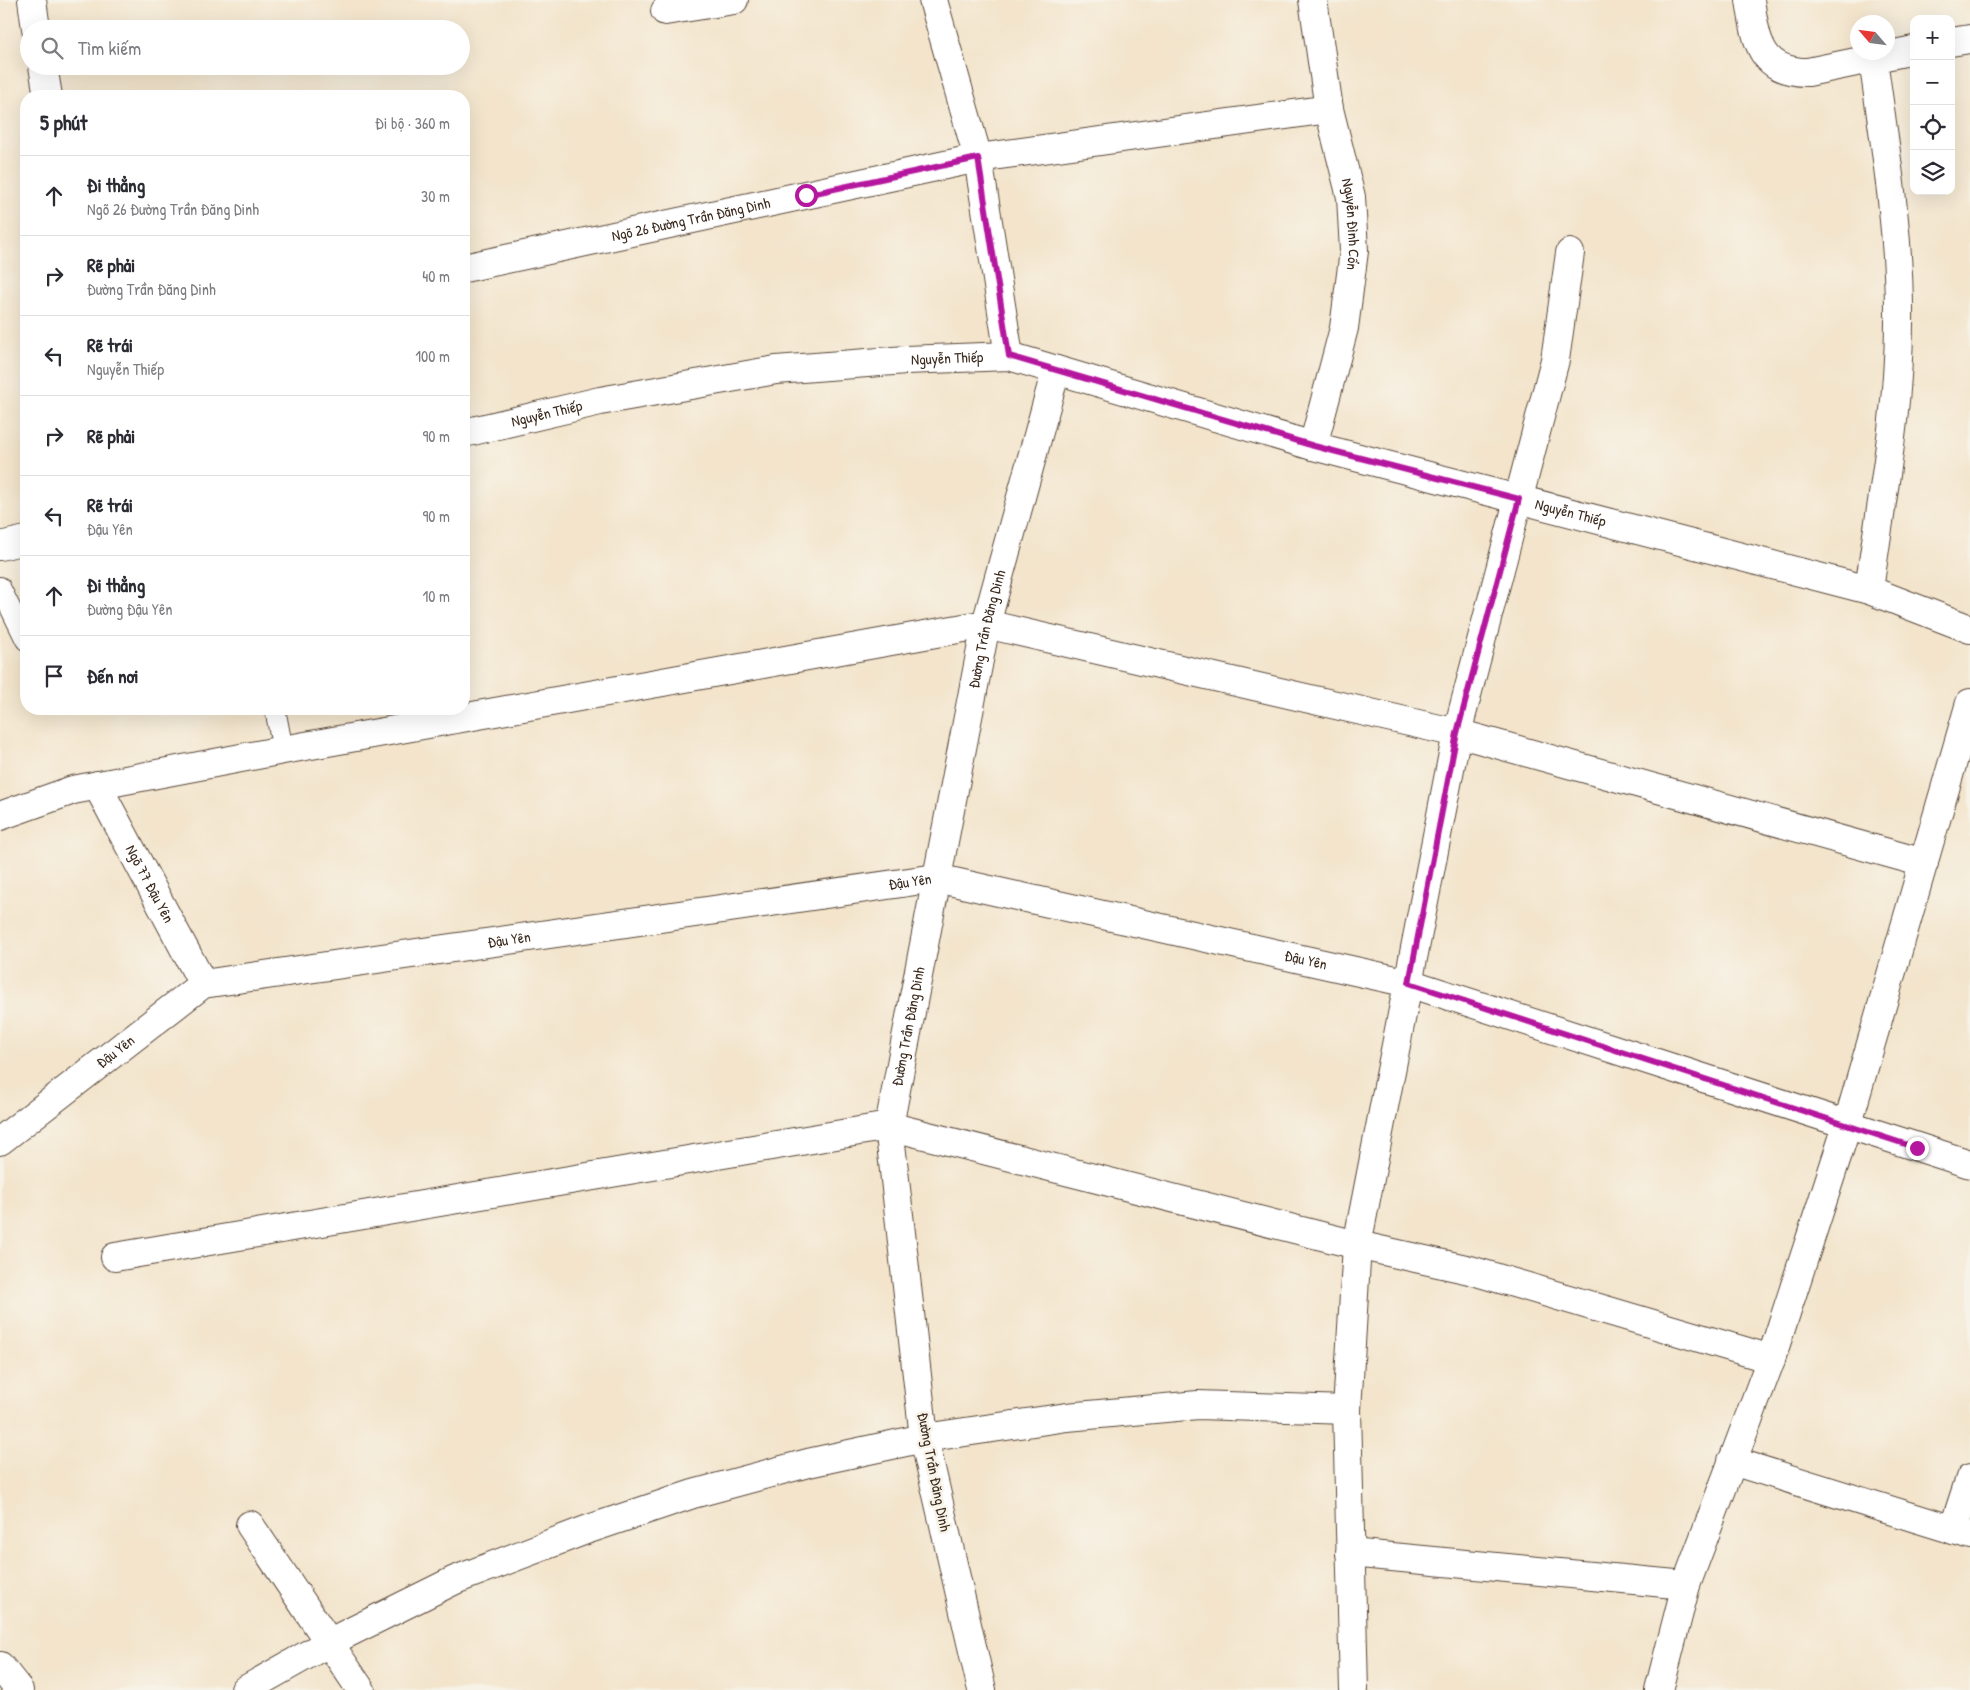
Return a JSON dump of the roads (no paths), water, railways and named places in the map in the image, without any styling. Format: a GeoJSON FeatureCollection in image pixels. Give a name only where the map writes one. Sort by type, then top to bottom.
{"type":"FeatureCollection","features":[{"type":"Feature","properties":{"kind":"street"},"geometry":{"type":"LineString","coordinates":[[32,0],[35,20]]}},
{"type":"Feature","properties":{"kind":"street"},"geometry":{"type":"LineString","coordinates":[[665,11],[734,0]]}},
{"type":"Feature","properties":{"kind":"street"},"geometry":{"type":"LineString","coordinates":[[932,0],[978,158],[1009,356]]}},
{"type":"Feature","properties":{"kind":"street","name":"Nguyễn Đình Cổn"},"geometry":{"type":"LineString","coordinates":[[1313,0],[1329,110],[1351,197],[1354,251],[1344,328],[1314,446]]}},
{"type":"Feature","properties":{"kind":"street"},"geometry":{"type":"LineString","coordinates":[[1750,0],[1756,39],[1763,52],[1783,69],[1795,72],[1808,72],[1867,60]]}},
{"type":"Feature","properties":{"kind":"street"},"geometry":{"type":"LineString","coordinates":[[1955,41],[1970,39]]}},
{"type":"Feature","properties":{"kind":"street"},"geometry":{"type":"LineString","coordinates":[[1895,54],[1910,51]]}},
{"type":"Feature","properties":{"kind":"street"},"geometry":{"type":"LineString","coordinates":[[1869,590],[1898,367],[1899,323],[1891,190],[1872,60]]}},
{"type":"Feature","properties":{"kind":"street"},"geometry":{"type":"LineString","coordinates":[[44,75],[47,90]]}},
{"type":"Feature","properties":{"kind":"street","name":"Ngõ 26 Đường Trần Đăng Dinh"},"geometry":{"type":"LineString","coordinates":[[470,267],[978,158],[1329,110]]}},
{"type":"Feature","properties":{"kind":"street"},"geometry":{"type":"LineString","coordinates":[[1354,1690],[1347,1410],[1357,1245],[1457,733],[1555,360],[1570,253]]}},
{"type":"Feature","properties":{"kind":"street","name":"Nguyễn Thiếp"},"geometry":{"type":"LineString","coordinates":[[470,432],[600,401],[776,370],[906,360],[1009,356],[1314,446],[1869,590],[1970,629]]}},
{"type":"Feature","properties":{"kind":"street","name":"Đường Trần Đăng Dinh"},"geometry":{"type":"LineString","coordinates":[[982,1690],[924,1438],[889,1126],[986,624],[1056,370]]}},
{"type":"Feature","properties":{"kind":"street"},"geometry":{"type":"LineString","coordinates":[[0,546],[20,541]]}},
{"type":"Feature","properties":{"kind":"street"},"geometry":{"type":"LineString","coordinates":[[0,816],[74,790],[97,785],[986,624],[1457,733],[1924,863]]}},
{"type":"Feature","properties":{"kind":"street"},"geometry":{"type":"LineString","coordinates":[[1659,1690],[1686,1585],[1771,1359],[1847,1126],[1970,703]]}},
{"type":"Feature","properties":{"kind":"street","name":"Ngõ 77 Đậu Yên"},"geometry":{"type":"LineString","coordinates":[[97,785],[203,984]]}},
{"type":"Feature","properties":{"kind":"street","name":"Đậu Yên"},"geometry":{"type":"LineString","coordinates":[[0,1141],[203,984],[936,878],[1409,983],[1847,1126],[1970,1164]]}},
{"type":"Feature","properties":{"kind":"street"},"geometry":{"type":"LineString","coordinates":[[115,1257],[889,1126],[1357,1245],[1470,1270],[1771,1359]]}},
{"type":"Feature","properties":{"kind":"street"},"geometry":{"type":"LineString","coordinates":[[245,1690],[330,1642],[455,1580],[586,1530],[693,1494],[808,1463],[924,1438],[1067,1417],[1198,1405],[1347,1410]]}},
{"type":"Feature","properties":{"kind":"street"},"geometry":{"type":"LineString","coordinates":[[1732,1461],[1961,1533],[1970,1478]]}},
{"type":"Feature","properties":{"kind":"street"},"geometry":{"type":"LineString","coordinates":[[250,1525],[361,1690]]}},
{"type":"Feature","properties":{"kind":"street"},"geometry":{"type":"LineString","coordinates":[[1350,1553],[1686,1585]]}},
{"type":"Feature","properties":{"kind":"street"},"geometry":{"type":"LineString","coordinates":[[0,1666],[19,1690]]}},
{"type":"Feature","properties":{"kind":"lane"},"geometry":{"type":"LineString","coordinates":[[0,587],[20,628]]}},
{"type":"Feature","properties":{"kind":"lane"},"geometry":{"type":"LineString","coordinates":[[276,715],[283,750]]}}]}
